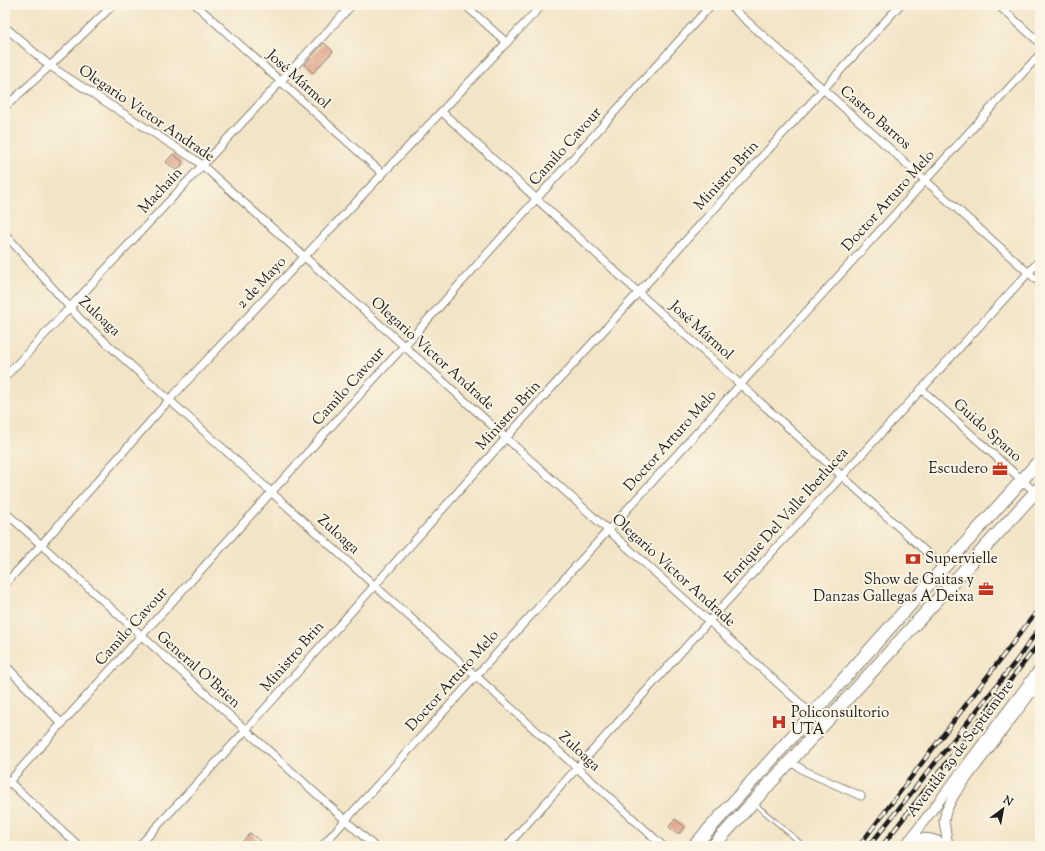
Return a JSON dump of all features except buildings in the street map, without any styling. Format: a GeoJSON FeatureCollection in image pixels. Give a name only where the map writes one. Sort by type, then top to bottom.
{"type":"FeatureCollection","features":[{"type":"Feature","properties":{"kind":"main road"},"geometry":{"type":"LineString","coordinates":[[694,846],[1040,460]]}},
{"type":"Feature","properties":{"kind":"main road"},"geometry":{"type":"LineString","coordinates":[[713,846],[1038,489]]}},
{"type":"Feature","properties":{"kind":"street"},"geometry":{"type":"LineString","coordinates":[[5,107],[113,5]]}},
{"type":"Feature","properties":{"kind":"street","name":"José Mármol"},"geometry":{"type":"LineString","coordinates":[[196,5],[382,173]]}},
{"type":"Feature","properties":{"kind":"street","name":"Machain"},"geometry":{"type":"LineString","coordinates":[[5,377],[352,5]]}},
{"type":"Feature","properties":{"kind":"street"},"geometry":{"type":"LineString","coordinates":[[465,5],[507,43]]}},
{"type":"Feature","properties":{"kind":"street","name":"2 de Mayo"},"geometry":{"type":"LineString","coordinates":[[5,584],[170,399],[542,5]]}},
{"type":"Feature","properties":{"kind":"street","name":"Camilo Cavour"},"geometry":{"type":"LineString","coordinates":[[6,782],[62,724],[711,5]]}},
{"type":"Feature","properties":{"kind":"street","name":"Castro Barros"},"geometry":{"type":"LineString","coordinates":[[729,5],[1040,282]]}},
{"type":"Feature","properties":{"kind":"street","name":"Ministro Brin"},"geometry":{"type":"LineString","coordinates":[[139,846],[246,730],[506,438],[900,5]]}},
{"type":"Feature","properties":{"kind":"street"},"geometry":{"type":"LineString","coordinates":[[998,5],[1040,43]]}},
{"type":"Feature","properties":{"kind":"street","name":"Olegario Víctor Andrade"},"geometry":{"type":"LineString","coordinates":[[5,27],[50,66],[202,165],[823,724]]}},
{"type":"Feature","properties":{"kind":"street","name":"Doctor Arturo Melo"},"geometry":{"type":"LineString","coordinates":[[322,846],[1040,54]]}},
{"type":"Feature","properties":{"kind":"street","name":"José Mármol"},"geometry":{"type":"LineString","coordinates":[[442,112],[639,293],[944,568]]}},
{"type":"Feature","properties":{"kind":"street","name":"Zuloaga"},"geometry":{"type":"LineString","coordinates":[[5,234],[81,320],[662,846]]}},
{"type":"Feature","properties":{"kind":"street","name":"Enrique Del Valle Iberlucea"},"geometry":{"type":"LineString","coordinates":[[507,846],[842,475],[1040,260]]}},
{"type":"Feature","properties":{"kind":"street","name":"Guido Spano"},"geometry":{"type":"LineString","coordinates":[[921,390],[1022,480],[1038,489]]}},
{"type":"Feature","properties":{"kind":"street","name":"General O'Brien"},"geometry":{"type":"LineString","coordinates":[[5,512],[374,846]]}},
{"type":"Feature","properties":{"kind":"street"},"geometry":{"type":"LineString","coordinates":[[5,665],[62,724]]}},
{"type":"Feature","properties":{"kind":"street","name":"Avenida 29 de Septiembre"},"geometry":{"type":"LineString","coordinates":[[907,843],[1040,668]]}},
{"type":"Feature","properties":{"kind":"street","name":"Avenida 29 de Septiembre"},"geometry":{"type":"LineString","coordinates":[[946,846],[944,821],[946,811],[954,795],[1040,681]]}},
{"type":"Feature","properties":{"kind":"street"},"geometry":{"type":"LineString","coordinates":[[789,761],[805,771],[862,796]]}},
{"type":"Feature","properties":{"kind":"street"},"geometry":{"type":"LineString","coordinates":[[6,782],[79,846]]}},
{"type":"Feature","properties":{"kind":"street"},"geometry":{"type":"LineString","coordinates":[[907,843],[919,837],[930,838],[946,846]]}},
{"type":"Feature","properties":{"kind":"lane"},"geometry":{"type":"LineString","coordinates":[[752,802],[804,846]]}},
{"type":"Feature","properties":{"kind":"railway"},"geometry":{"type":"LineString","coordinates":[[859,846],[1040,607]]}},
{"type":"Feature","properties":{"kind":"railway"},"geometry":{"type":"LineString","coordinates":[[869,846],[1017,660],[1040,627]]}},
{"type":"Feature","properties":{"kind":"railway"},"geometry":{"type":"LineString","coordinates":[[882,846],[1040,642]]}},
{"type":"Feature","properties":{"kind":"place","name":"Escudero"},"geometry":{"type":"Point","coordinates":[1000,469]}},
{"type":"Feature","properties":{"kind":"place","name":"Supervielle"},"geometry":{"type":"Point","coordinates":[913,559]}},
{"type":"Feature","properties":{"kind":"place","name":"Show de Gaitas y Danzas Gallegas A Deixa"},"geometry":{"type":"Point","coordinates":[986,589]}},
{"type":"Feature","properties":{"kind":"place","name":"Policonsultorio UTA"},"geometry":{"type":"Point","coordinates":[779,722]}}]}
